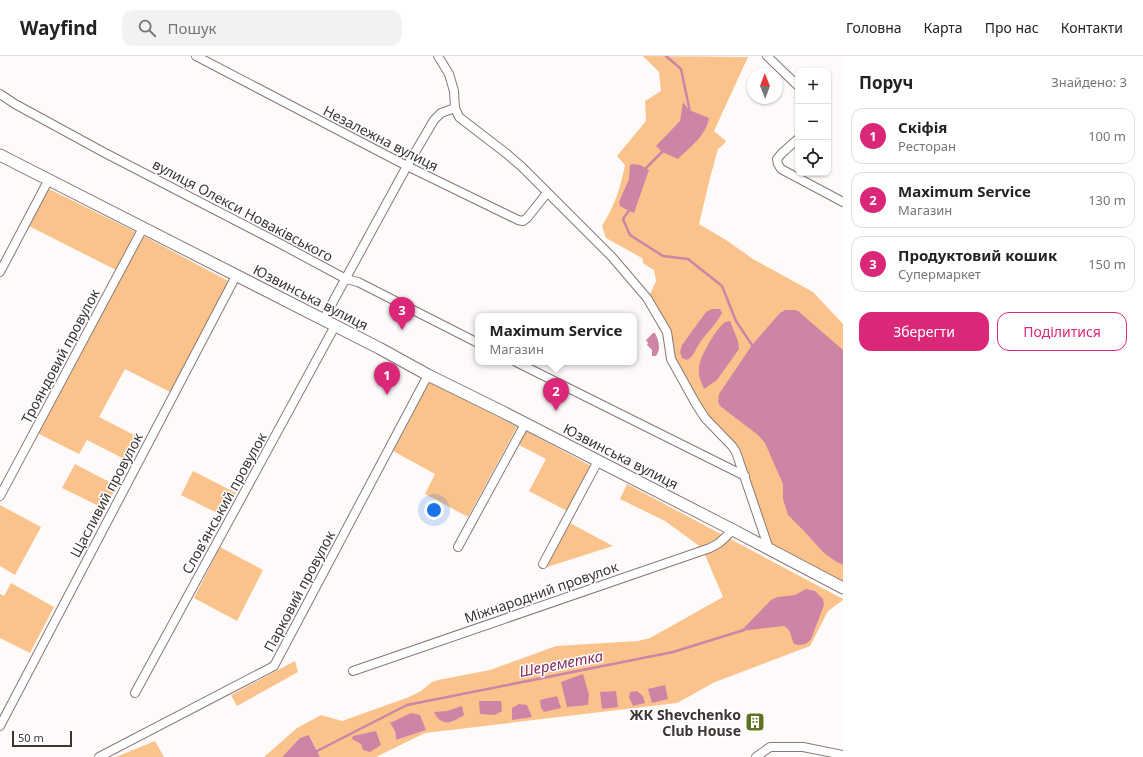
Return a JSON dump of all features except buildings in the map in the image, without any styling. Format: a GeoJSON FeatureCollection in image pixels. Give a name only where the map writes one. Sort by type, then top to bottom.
{"type":"FeatureCollection","features":[{"type":"Feature","properties":{"kind":"main road","name":"Юзвинська вулиця"},"geometry":{"type":"LineString","coordinates":[[0,155],[733,530],[843,588]]}},
{"type":"Feature","properties":{"kind":"street","name":"Незалежна вулиця"},"geometry":{"type":"LineString","coordinates":[[196,56],[407,166],[518,220],[527,218],[547,193]]}},
{"type":"Feature","properties":{"kind":"street"},"geometry":{"type":"LineString","coordinates":[[438,56],[451,79],[454,91],[455,108],[459,117],[514,160],[612,257],[647,298],[667,332],[670,356],[673,363],[705,418],[734,448],[745,476],[769,549]]}},
{"type":"Feature","properties":{"kind":"street"},"geometry":{"type":"LineString","coordinates":[[767,56],[795,83]]}},
{"type":"Feature","properties":{"kind":"street","name":"вулиця Олекси Новаківського"},"geometry":{"type":"LineString","coordinates":[[0,94],[15,104],[104,153],[346,279],[358,282],[475,341]]}},
{"type":"Feature","properties":{"kind":"street"},"geometry":{"type":"LineString","coordinates":[[323,320],[407,166],[434,120],[441,113],[455,108]]}},
{"type":"Feature","properties":{"kind":"street"},"geometry":{"type":"LineString","coordinates":[[797,140],[777,159],[781,169],[843,202]]}},
{"type":"Feature","properties":{"kind":"street"},"geometry":{"type":"LineString","coordinates":[[0,272],[49,179]]}},
{"type":"Feature","properties":{"kind":"street","name":"Трояндовий провулок"},"geometry":{"type":"LineString","coordinates":[[0,496],[143,228]]}},
{"type":"Feature","properties":{"kind":"street","name":"Щасливий провулок"},"geometry":{"type":"LineString","coordinates":[[0,726],[236,276]]}},
{"type":"Feature","properties":{"kind":"street","name":"Словʼянський провулок"},"geometry":{"type":"LineString","coordinates":[[135,693],[335,326]]}},
{"type":"Feature","properties":{"kind":"street"},"geometry":{"type":"LineString","coordinates":[[522,365],[745,476]]}},
{"type":"Feature","properties":{"kind":"street","name":"Парковий провулок"},"geometry":{"type":"LineString","coordinates":[[100,757],[274,666],[428,375]]}},
{"type":"Feature","properties":{"kind":"street"},"geometry":{"type":"LineString","coordinates":[[458,547],[525,424]]}},
{"type":"Feature","properties":{"kind":"street"},"geometry":{"type":"LineString","coordinates":[[543,564],[598,462]]}},
{"type":"Feature","properties":{"kind":"street","name":"Міжнародний провулок"},"geometry":{"type":"LineString","coordinates":[[353,671],[710,548],[719,543],[733,530]]}},
{"type":"Feature","properties":{"kind":"street"},"geometry":{"type":"LineString","coordinates":[[756,757],[770,747],[803,747],[843,755]]}},
{"type":"Feature","properties":{"kind":"shaded area"},"geometry":{"type":"Polygon","coordinates":[[[643,56],[748,57],[714,131],[726,141],[718,149],[699,224],[726,240],[753,259],[813,292],[843,324],[843,585],[770,548],[738,457],[708,423],[673,363],[667,332],[649,297],[656,281],[654,270],[644,264],[642,258],[606,238],[602,226],[616,197],[625,165],[617,156],[646,121],[645,101],[661,91],[659,72],[643,56]]]}},
{"type":"Feature","properties":{"kind":"shaded area"},"geometry":{"type":"Polygon","coordinates":[[[683,102],[689,110],[709,118],[705,130],[701,136],[678,159],[662,152],[656,146],[680,121],[683,102]]]}},
{"type":"Feature","properties":{"kind":"shaded area"},"geometry":{"type":"Polygon","coordinates":[[[630,165],[640,165],[649,170],[634,213],[620,206],[619,202],[629,179],[630,165]]]}},
{"type":"Feature","properties":{"kind":"shaded area"},"geometry":{"type":"Polygon","coordinates":[[[45,187],[140,234],[232,283],[174,394],[125,369],[99,417],[142,439],[130,462],[87,440],[79,454],[37,433],[120,272],[25,224],[45,187]]]}},
{"type":"Feature","properties":{"kind":"shaded area"},"geometry":{"type":"Polygon","coordinates":[[[712,309],[720,309],[722,313],[720,317],[691,357],[687,360],[682,358],[680,352],[682,345],[706,312],[712,309]]]}},
{"type":"Feature","properties":{"kind":"shaded area"},"geometry":{"type":"Polygon","coordinates":[[[785,310],[798,311],[843,350],[843,565],[823,552],[788,515],[783,499],[783,484],[765,443],[758,435],[720,406],[718,402],[719,394],[752,345],[780,313],[785,310]]]}},
{"type":"Feature","properties":{"kind":"shaded area"},"geometry":{"type":"Polygon","coordinates":[[[730,321],[738,341],[739,349],[717,380],[704,389],[699,374],[700,363],[708,344],[717,331],[724,323],[730,321]]]}},
{"type":"Feature","properties":{"kind":"shaded area"},"geometry":{"type":"Polygon","coordinates":[[[653,333],[655,333],[658,339],[659,345],[659,351],[656,356],[652,356],[652,350],[647,345],[648,343],[646,340],[653,333]]]}},
{"type":"Feature","properties":{"kind":"shaded area"},"geometry":{"type":"Polygon","coordinates":[[[430,381],[517,427],[468,517],[425,494],[435,474],[393,451],[430,381]]]}},
{"type":"Feature","properties":{"kind":"shaded area"},"geometry":{"type":"Polygon","coordinates":[[[526,431],[591,466],[567,511],[529,491],[546,459],[519,445],[526,431]]]}},
{"type":"Feature","properties":{"kind":"shaded area"},"geometry":{"type":"Polygon","coordinates":[[[75,464],[117,486],[105,509],[62,488],[75,464]]]}},
{"type":"Feature","properties":{"kind":"shaded area"},"geometry":{"type":"Polygon","coordinates":[[[193,471],[236,493],[223,516],[181,495],[193,471]]]}},
{"type":"Feature","properties":{"kind":"shaded area"},"geometry":{"type":"Polygon","coordinates":[[[627,484],[843,600],[828,611],[810,646],[715,682],[677,703],[425,733],[376,757],[320,757],[310,736],[300,738],[282,757],[264,757],[297,728],[321,715],[342,721],[409,697],[421,691],[432,682],[490,670],[556,646],[638,641],[650,638],[723,597],[702,548],[665,521],[620,499],[627,484]],[[390,723],[395,731],[396,740],[425,730],[390,723]]]}},
{"type":"Feature","properties":{"kind":"shaded area"},"geometry":{"type":"Polygon","coordinates":[[[0,505],[41,527],[15,575],[0,566],[0,505]]]}},
{"type":"Feature","properties":{"kind":"shaded area"},"geometry":{"type":"Polygon","coordinates":[[[566,521],[613,546],[544,568],[543,564],[566,521]]]}},
{"type":"Feature","properties":{"kind":"shaded area"},"geometry":{"type":"Polygon","coordinates":[[[220,547],[263,570],[237,621],[194,598],[220,547]]]}},
{"type":"Feature","properties":{"kind":"shaded area"},"geometry":{"type":"Polygon","coordinates":[[[11,583],[54,607],[30,653],[0,638],[0,594],[4,596],[11,583]]]}},
{"type":"Feature","properties":{"kind":"shaded area"},"geometry":{"type":"Polygon","coordinates":[[[806,589],[815,591],[823,599],[824,605],[811,639],[808,643],[801,645],[794,644],[790,632],[784,626],[741,631],[771,600],[778,597],[795,595],[806,589]]]}},
{"type":"Feature","properties":{"kind":"shaded area"},"geometry":{"type":"Polygon","coordinates":[[[295,661],[298,672],[237,706],[231,695],[295,661]]]}},
{"type":"Feature","properties":{"kind":"shaded area"},"geometry":{"type":"Polygon","coordinates":[[[583,674],[589,695],[588,705],[567,707],[561,682],[583,674]]]}},
{"type":"Feature","properties":{"kind":"shaded area"},"geometry":{"type":"Polygon","coordinates":[[[665,685],[668,699],[652,703],[648,689],[665,685]]]}},
{"type":"Feature","properties":{"kind":"shaded area"},"geometry":{"type":"Polygon","coordinates":[[[616,691],[618,707],[602,709],[600,692],[616,691]]]}},
{"type":"Feature","properties":{"kind":"shaded area"},"geometry":{"type":"Polygon","coordinates":[[[637,691],[643,696],[645,703],[633,706],[629,697],[630,692],[637,691]]]}},
{"type":"Feature","properties":{"kind":"shaded area"},"geometry":{"type":"Polygon","coordinates":[[[557,696],[561,708],[544,712],[541,708],[540,700],[557,696]]]}},
{"type":"Feature","properties":{"kind":"shaded area"},"geometry":{"type":"Polygon","coordinates":[[[479,701],[501,701],[502,711],[495,715],[480,714],[479,701]]]}},
{"type":"Feature","properties":{"kind":"shaded area"},"geometry":{"type":"Polygon","coordinates":[[[519,704],[527,705],[532,717],[512,720],[512,708],[519,704]]]}},
{"type":"Feature","properties":{"kind":"shaded area"},"geometry":{"type":"Polygon","coordinates":[[[462,706],[464,715],[449,722],[443,722],[440,720],[434,712],[447,711],[462,706]]]}},
{"type":"Feature","properties":{"kind":"shaded area"},"geometry":{"type":"Polygon","coordinates":[[[411,713],[420,715],[426,730],[396,740],[395,731],[390,723],[411,713]]]}},
{"type":"Feature","properties":{"kind":"shaded area"},"geometry":{"type":"Polygon","coordinates":[[[376,731],[381,745],[370,752],[363,750],[361,744],[352,739],[353,736],[376,731]]]}},
{"type":"Feature","properties":{"kind":"shaded area"},"geometry":{"type":"Polygon","coordinates":[[[309,735],[320,757],[282,757],[300,738],[309,735]]]}},
{"type":"Feature","properties":{"kind":"shaded area"},"geometry":{"type":"Polygon","coordinates":[[[155,741],[164,757],[116,757],[155,741]]]}},
{"type":"Feature","properties":{"kind":"waterway","name":"Шереметка"},"geometry":{"type":"LineString","coordinates":[[666,56],[681,69],[690,112]]}},
{"type":"Feature","properties":{"kind":"waterway","name":"Шереметка"},"geometry":{"type":"LineString","coordinates":[[645,169],[664,150]]}},
{"type":"Feature","properties":{"kind":"waterway","name":"Шереметка"},"geometry":{"type":"LineString","coordinates":[[630,209],[623,219],[630,235],[663,256],[688,259],[722,286],[736,321],[754,348]]}},
{"type":"Feature","properties":{"kind":"waterway","name":"Шереметка"},"geometry":{"type":"LineString","coordinates":[[310,757],[317,751],[407,705],[673,652],[744,630]]}},
{"type":"Feature","properties":{"kind":"place","name":"Продуктовий кошик"},"geometry":{"type":"Point","coordinates":[402,330]}},
{"type":"Feature","properties":{"kind":"place","name":"Скіфія"},"geometry":{"type":"Point","coordinates":[387,395]}},
{"type":"Feature","properties":{"kind":"place","name":"Maximum Service"},"geometry":{"type":"Point","coordinates":[556,411]}},
{"type":"Feature","properties":{"kind":"place","name":"ЖК Shevchenko Club House"},"geometry":{"type":"Point","coordinates":[755,722]}}]}
